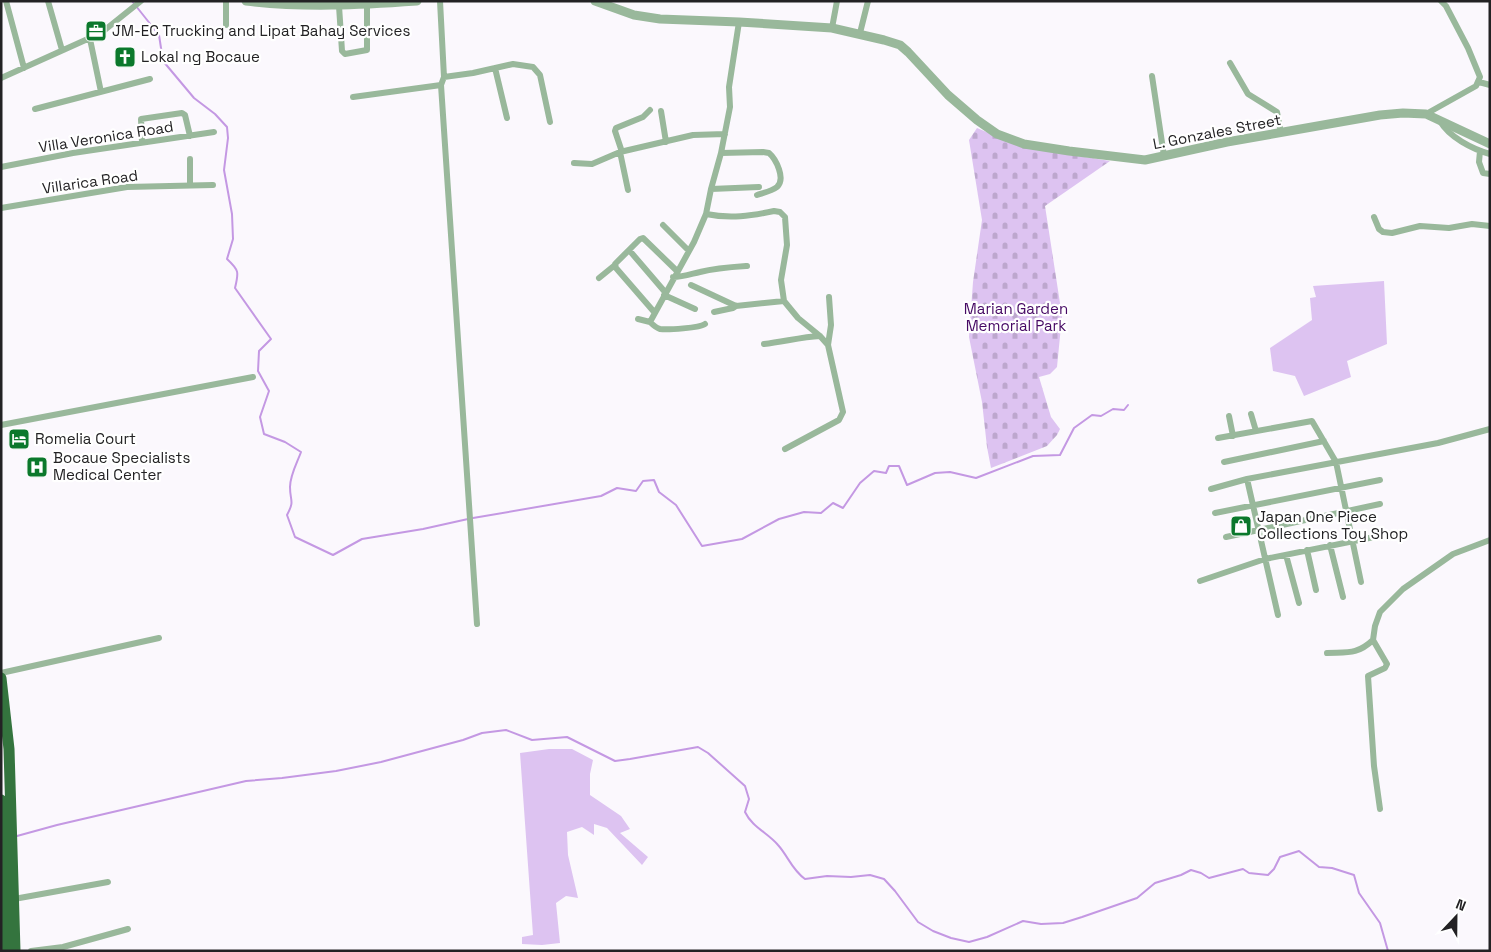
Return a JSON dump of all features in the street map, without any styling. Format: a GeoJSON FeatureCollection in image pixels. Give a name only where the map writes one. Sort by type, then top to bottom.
{"type":"FeatureCollection","features":[{"type":"Feature","properties":{"kind":"highway"},"geometry":{"type":"LineString","coordinates":[[1,678],[14,899],[15,951]]}},
{"type":"Feature","properties":{"kind":"highway"},"geometry":{"type":"LineString","coordinates":[[1,800],[6,951]]}},
{"type":"Feature","properties":{"kind":"street"},"geometry":{"type":"LineString","coordinates":[[6,1],[24,68]]}},
{"type":"Feature","properties":{"kind":"street"},"geometry":{"type":"LineString","coordinates":[[48,1],[62,50]]}},
{"type":"Feature","properties":{"kind":"street"},"geometry":{"type":"LineString","coordinates":[[1,78],[101,34],[140,1]]}},
{"type":"Feature","properties":{"kind":"street"},"geometry":{"type":"LineString","coordinates":[[226,1],[226,25]]}},
{"type":"Feature","properties":{"kind":"street"},"geometry":{"type":"LineString","coordinates":[[246,1],[271,4],[339,6],[417,1]]}},
{"type":"Feature","properties":{"kind":"street"},"geometry":{"type":"LineString","coordinates":[[440,1],[444,77],[441,85],[477,624]]}},
{"type":"Feature","properties":{"kind":"street","name":"L. Gonzales Street"},"geometry":{"type":"LineString","coordinates":[[594,1],[634,15],[660,20],[739,22],[832,28],[884,40],[900,46],[948,95],[977,120],[1002,136],[1024,144],[1145,160],[1281,132],[1380,115],[1403,113],[1426,114],[1490,144]]}},
{"type":"Feature","properties":{"kind":"street"},"geometry":{"type":"LineString","coordinates":[[832,28],[837,1]]}},
{"type":"Feature","properties":{"kind":"street"},"geometry":{"type":"LineString","coordinates":[[860,34],[868,1]]}},
{"type":"Feature","properties":{"kind":"street"},"geometry":{"type":"LineString","coordinates":[[1426,114],[1480,82],[1480,77],[1468,48],[1442,1]]}},
{"type":"Feature","properties":{"kind":"street"},"geometry":{"type":"LineString","coordinates":[[339,6],[342,51],[345,54],[367,50],[367,5]]}},
{"type":"Feature","properties":{"kind":"street"},"geometry":{"type":"LineString","coordinates":[[650,322],[701,228],[706,214],[730,107],[729,87],[739,22]]}},
{"type":"Feature","properties":{"kind":"street"},"geometry":{"type":"LineString","coordinates":[[90,39],[101,92]]}},
{"type":"Feature","properties":{"kind":"street"},"geometry":{"type":"LineString","coordinates":[[1230,63],[1248,94],[1277,112],[1281,132]]}},
{"type":"Feature","properties":{"kind":"street"},"geometry":{"type":"LineString","coordinates":[[444,77],[513,64],[529,65],[536,68],[540,75],[550,122]]}},
{"type":"Feature","properties":{"kind":"street"},"geometry":{"type":"LineString","coordinates":[[495,68],[507,118]]}},
{"type":"Feature","properties":{"kind":"street"},"geometry":{"type":"LineString","coordinates":[[1152,76],[1164,156]]}},
{"type":"Feature","properties":{"kind":"street"},"geometry":{"type":"LineString","coordinates":[[35,109],[150,79]]}},
{"type":"Feature","properties":{"kind":"street"},"geometry":{"type":"LineString","coordinates":[[1480,82],[1490,85]]}},
{"type":"Feature","properties":{"kind":"street"},"geometry":{"type":"LineString","coordinates":[[353,97],[441,85]]}},
{"type":"Feature","properties":{"kind":"street"},"geometry":{"type":"LineString","coordinates":[[628,190],[615,131],[616,128],[642,116],[650,110]]}},
{"type":"Feature","properties":{"kind":"street"},"geometry":{"type":"LineString","coordinates":[[661,111],[666,142]]}},
{"type":"Feature","properties":{"kind":"street"},"geometry":{"type":"LineString","coordinates":[[142,142],[141,119],[182,113],[185,115],[190,136]]}},
{"type":"Feature","properties":{"kind":"street"},"geometry":{"type":"LineString","coordinates":[[1439,119],[1445,130],[1480,151],[1490,154]]}},
{"type":"Feature","properties":{"kind":"street","name":"Villa Veronica Road"},"geometry":{"type":"LineString","coordinates":[[1,167],[142,142],[214,132]]}},
{"type":"Feature","properties":{"kind":"street"},"geometry":{"type":"LineString","coordinates":[[574,163],[592,164],[621,152],[693,135],[725,134]]}},
{"type":"Feature","properties":{"kind":"street"},"geometry":{"type":"LineString","coordinates":[[1480,151],[1479,162],[1483,173],[1490,174]]}},
{"type":"Feature","properties":{"kind":"street"},"geometry":{"type":"LineString","coordinates":[[721,153],[763,152],[770,153],[774,157],[779,170],[780,182],[777,187],[757,195]]}},
{"type":"Feature","properties":{"kind":"street"},"geometry":{"type":"LineString","coordinates":[[190,159],[190,185]]}},
{"type":"Feature","properties":{"kind":"street","name":"Villarica Road"},"geometry":{"type":"LineString","coordinates":[[1,208],[127,187],[213,185]]}},
{"type":"Feature","properties":{"kind":"street"},"geometry":{"type":"LineString","coordinates":[[711,189],[759,187]]}},
{"type":"Feature","properties":{"kind":"street"},"geometry":{"type":"LineString","coordinates":[[706,214],[722,217],[755,215],[774,211],[783,214],[785,217],[786,245],[781,280],[784,301],[798,318],[828,345]]}},
{"type":"Feature","properties":{"kind":"street"},"geometry":{"type":"LineString","coordinates":[[1374,217],[1379,229],[1383,232],[1392,233],[1420,226],[1449,228],[1472,224],[1490,226]]}},
{"type":"Feature","properties":{"kind":"street"},"geometry":{"type":"LineString","coordinates":[[663,225],[689,251]]}},
{"type":"Feature","properties":{"kind":"street"},"geometry":{"type":"LineString","coordinates":[[599,278],[615,265],[640,239],[645,238],[677,271]]}},
{"type":"Feature","properties":{"kind":"street"},"geometry":{"type":"LineString","coordinates":[[629,250],[665,294],[695,309]]}},
{"type":"Feature","properties":{"kind":"street"},"geometry":{"type":"LineString","coordinates":[[615,265],[655,313]]}},
{"type":"Feature","properties":{"kind":"street"},"geometry":{"type":"LineString","coordinates":[[673,277],[682,277],[721,268],[748,266]]}},
{"type":"Feature","properties":{"kind":"street"},"geometry":{"type":"LineString","coordinates":[[691,285],[736,306]]}},
{"type":"Feature","properties":{"kind":"street"},"geometry":{"type":"LineString","coordinates":[[785,449],[839,420],[842,412],[828,345],[831,325],[829,297]]}},
{"type":"Feature","properties":{"kind":"street"},"geometry":{"type":"LineString","coordinates":[[714,312],[736,306],[784,301]]}},
{"type":"Feature","properties":{"kind":"street"},"geometry":{"type":"LineString","coordinates":[[638,319],[650,322],[660,329],[673,330],[699,327],[705,324]]}},
{"type":"Feature","properties":{"kind":"street"},"geometry":{"type":"LineString","coordinates":[[764,344],[782,342],[798,337],[820,336]]}},
{"type":"Feature","properties":{"kind":"street"},"geometry":{"type":"LineString","coordinates":[[1,425],[253,377]]}},
{"type":"Feature","properties":{"kind":"street"},"geometry":{"type":"LineString","coordinates":[[1252,414],[1256,431]]}},
{"type":"Feature","properties":{"kind":"street"},"geometry":{"type":"LineString","coordinates":[[1229,416],[1233,436]]}},
{"type":"Feature","properties":{"kind":"street"},"geometry":{"type":"LineString","coordinates":[[1218,438],[1312,420],[1336,462],[1361,582]]}},
{"type":"Feature","properties":{"kind":"street"},"geometry":{"type":"LineString","coordinates":[[1211,489],[1247,479],[1438,443],[1490,429]]}},
{"type":"Feature","properties":{"kind":"street"},"geometry":{"type":"LineString","coordinates":[[1224,462],[1324,441]]}},
{"type":"Feature","properties":{"kind":"street"},"geometry":{"type":"LineString","coordinates":[[1247,479],[1278,615]]}},
{"type":"Feature","properties":{"kind":"street"},"geometry":{"type":"LineString","coordinates":[[1215,513],[1380,480]]}},
{"type":"Feature","properties":{"kind":"street"},"geometry":{"type":"LineString","coordinates":[[1226,537],[1380,504]]}},
{"type":"Feature","properties":{"kind":"street"},"geometry":{"type":"LineString","coordinates":[[1200,581],[1265,559],[1394,533]]}},
{"type":"Feature","properties":{"kind":"street"},"geometry":{"type":"LineString","coordinates":[[1380,809],[1374,766],[1368,676],[1386,668],[1386,664],[1373,640],[1380,612],[1403,589],[1453,554],[1490,540]]}},
{"type":"Feature","properties":{"kind":"street"},"geometry":{"type":"LineString","coordinates":[[1330,545],[1343,597]]}},
{"type":"Feature","properties":{"kind":"street"},"geometry":{"type":"LineString","coordinates":[[1307,550],[1316,590]]}},
{"type":"Feature","properties":{"kind":"street"},"geometry":{"type":"LineString","coordinates":[[1286,555],[1299,603]]}},
{"type":"Feature","properties":{"kind":"street"},"geometry":{"type":"LineString","coordinates":[[1,673],[159,638]]}},
{"type":"Feature","properties":{"kind":"street"},"geometry":{"type":"LineString","coordinates":[[1326,653],[1358,651],[1373,640]]}},
{"type":"Feature","properties":{"kind":"street"},"geometry":{"type":"LineString","coordinates":[[14,899],[108,882]]}},
{"type":"Feature","properties":{"kind":"street"},"geometry":{"type":"LineString","coordinates":[[31,951],[63,947],[128,929]]}},
{"type":"Feature","properties":{"kind":"green space","name":"Marian Garden Memorial Park"},"geometry":{"type":"Polygon","coordinates":[[[977,128],[1022,147],[1110,161],[1045,206],[1062,316],[1057,367],[1050,374],[1039,377],[1051,417],[1060,429],[1047,446],[991,468],[982,402],[969,337],[973,282],[982,220],[969,140],[977,128]]]}},
{"type":"Feature","properties":{"kind":"green space"},"geometry":{"type":"Polygon","coordinates":[[[1384,281],[1387,344],[1347,361],[1351,377],[1304,396],[1295,376],[1273,371],[1270,348],[1312,320],[1310,298],[1316,297],[1313,286],[1384,281]]]}},
{"type":"Feature","properties":{"kind":"green space"},"geometry":{"type":"Polygon","coordinates":[[[549,749],[572,749],[593,760],[590,774],[590,795],[621,816],[630,829],[620,833],[648,857],[642,865],[607,828],[594,824],[594,835],[582,827],[567,832],[568,855],[578,898],[566,896],[556,903],[560,943],[542,945],[522,944],[522,937],[533,935],[520,753],[549,749]]]}},
{"type":"Feature","properties":{"kind":"waterway"},"geometry":{"type":"LineString","coordinates":[[132,1],[159,35],[163,61],[194,98],[215,114],[227,127],[228,138],[224,170],[232,214],[233,239],[227,259],[237,272],[235,288],[271,339],[259,351],[258,371],[269,391],[260,417],[264,434],[285,442],[301,452],[291,478],[291,504],[287,515],[295,537],[333,555],[362,539],[468,519]]}},
{"type":"Feature","properties":{"kind":"waterway"},"geometry":{"type":"LineString","coordinates":[[473,518],[601,496],[617,488],[636,491],[643,481],[654,480],[659,492],[676,505],[702,546],[742,539],[779,519],[804,512],[821,513],[833,503],[843,508],[860,483],[874,471],[886,473],[889,466],[899,466],[907,485],[935,473],[950,472],[976,478],[1033,456],[1060,455],[1074,428],[1092,415],[1101,416],[1113,409],[1124,410],[1128,405]]}},
{"type":"Feature","properties":{"kind":"waterway"},"geometry":{"type":"LineString","coordinates":[[17,836],[246,781],[336,771],[381,762],[482,733],[506,730],[532,740],[567,737],[615,761],[698,747],[708,753],[745,786],[749,799],[745,812],[748,817],[778,845],[805,879],[827,876],[851,877],[870,875],[884,879],[918,922],[933,931],[951,938],[969,942],[987,937],[1023,921],[1041,924],[1063,923],[1137,898],[1155,883],[1191,870],[1209,878],[1243,869],[1249,873],[1268,875],[1274,869],[1280,857],[1299,851],[1319,867],[1332,868],[1354,875],[1359,893],[1380,923],[1388,951]]}},
{"type":"Feature","properties":{"kind":"place","name":"JM-EC Trucking and Lipat Bahay Services"},"geometry":{"type":"Point","coordinates":[96,31]}},
{"type":"Feature","properties":{"kind":"place","name":"Lokal ng Bocaue"},"geometry":{"type":"Point","coordinates":[125,57]}},
{"type":"Feature","properties":{"kind":"place","name":"Romelia Court"},"geometry":{"type":"Point","coordinates":[19,439]}},
{"type":"Feature","properties":{"kind":"place","name":"Bocaue Specialists Medical Center"},"geometry":{"type":"Point","coordinates":[37,467]}},
{"type":"Feature","properties":{"kind":"place","name":"Japan One Piece Collections Toy Shop"},"geometry":{"type":"Point","coordinates":[1241,526]}}]}
